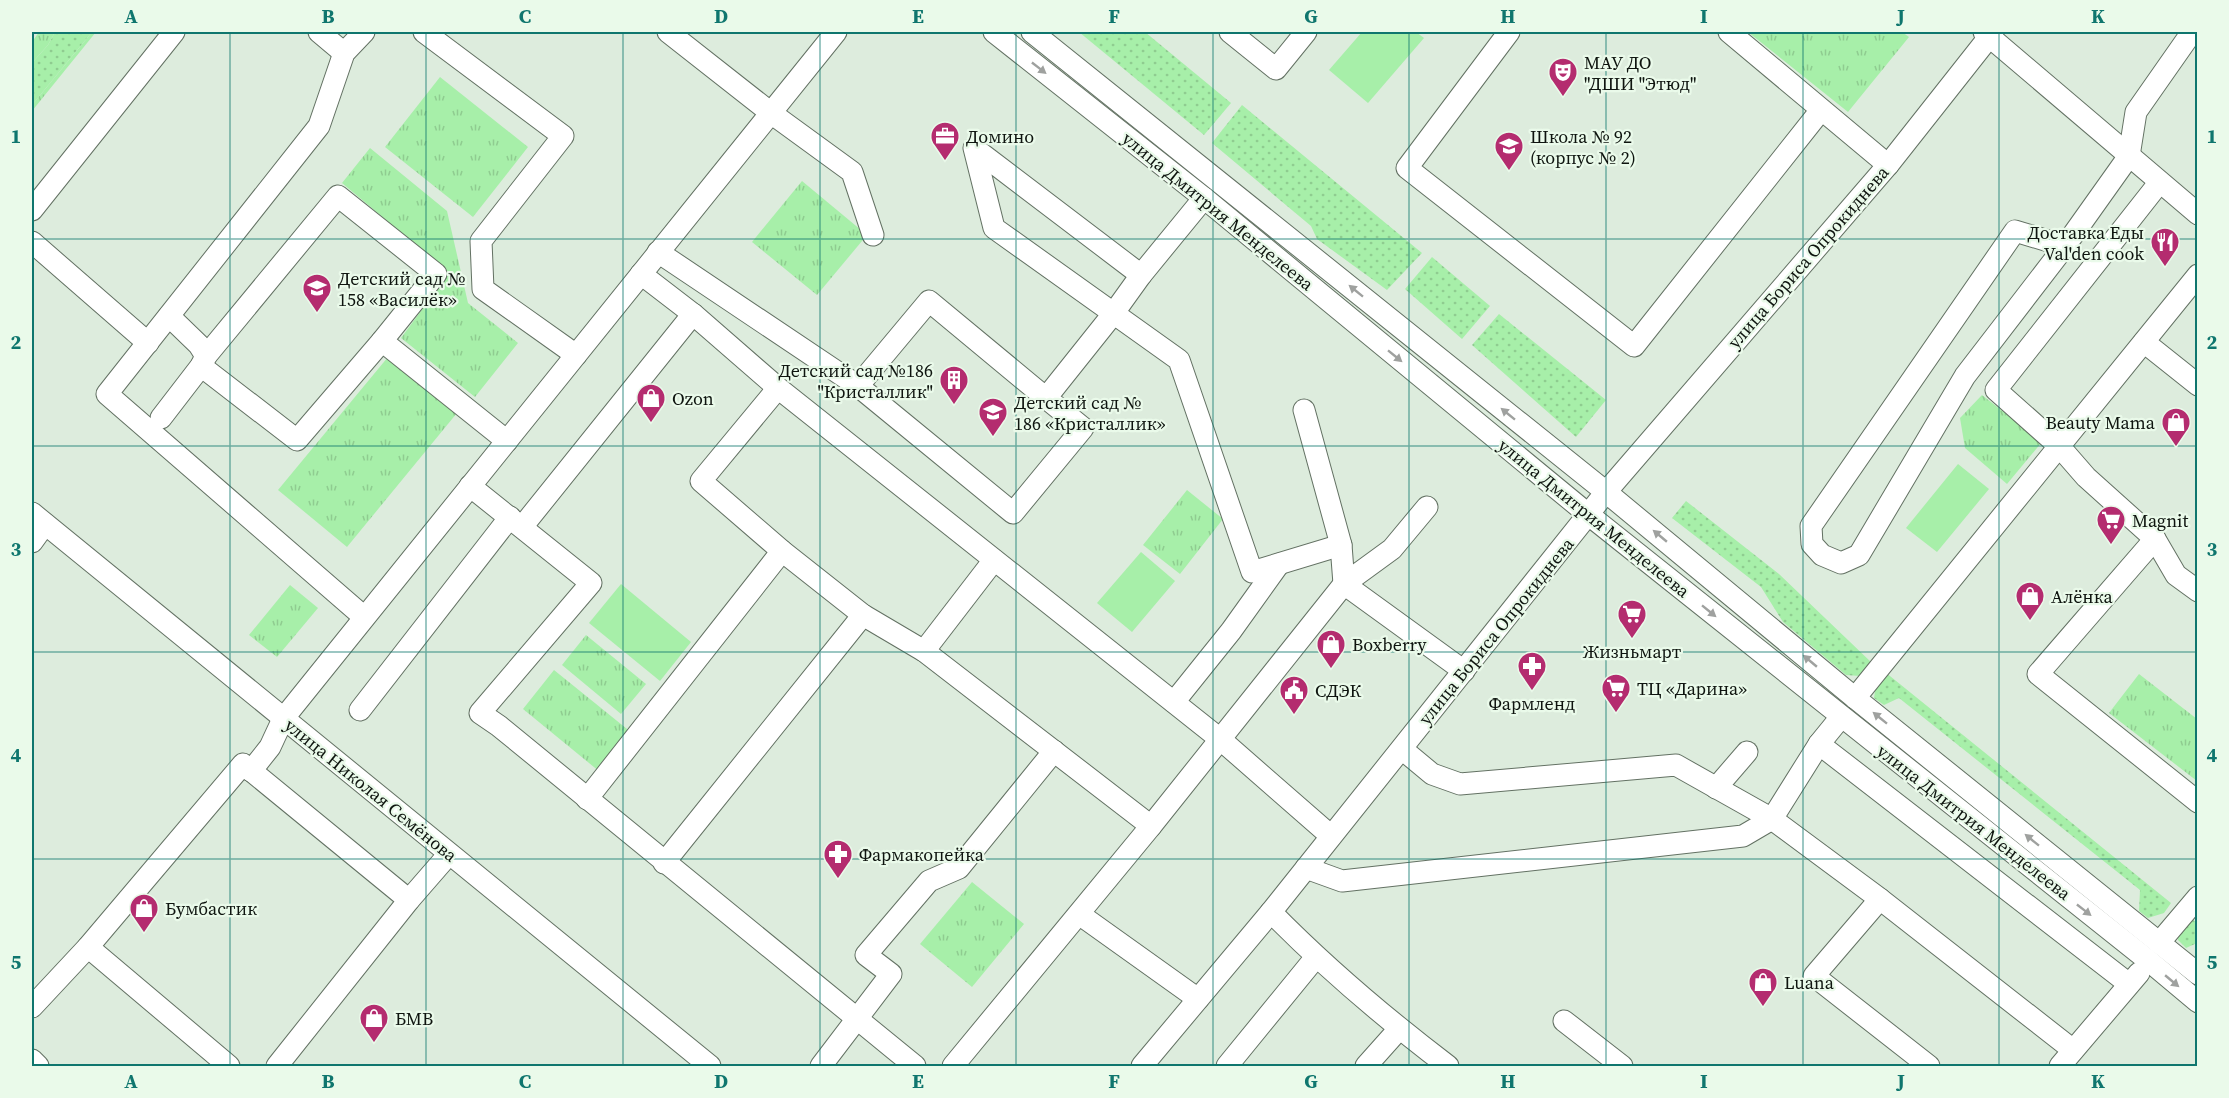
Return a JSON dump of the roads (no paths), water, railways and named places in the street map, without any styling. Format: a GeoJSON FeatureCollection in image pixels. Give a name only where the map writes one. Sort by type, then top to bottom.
{"type":"FeatureCollection","features":[{"type":"Feature","properties":{"kind":"street"},"geometry":{"type":"LineString","coordinates":[[32,210],[174,32]]}},
{"type":"Feature","properties":{"kind":"street"},"geometry":{"type":"LineString","coordinates":[[319,32],[344,53]]}},
{"type":"Feature","properties":{"kind":"street"},"geometry":{"type":"LineString","coordinates":[[364,32],[344,53],[319,126],[107,394],[364,618]]}},
{"type":"Feature","properties":{"kind":"street"},"geometry":{"type":"LineString","coordinates":[[424,32],[563,136],[481,241],[483,289],[576,355]]}},
{"type":"Feature","properties":{"kind":"street"},"geometry":{"type":"LineString","coordinates":[[668,32],[771,113],[852,172],[873,236]]}},
{"type":"Feature","properties":{"kind":"street"},"geometry":{"type":"LineString","coordinates":[[251,771],[270,747],[283,719],[836,32]]}},
{"type":"Feature","properties":{"kind":"street","name":"улица Дмитрия Менделеева"},"geometry":{"type":"LineString","coordinates":[[994,32],[1204,198],[1589,515],[1841,717],[2154,952],[2198,974]]}},
{"type":"Feature","properties":{"kind":"street","name":"улица Дмитрия Менделеева"},"geometry":{"type":"LineString","coordinates":[[1032,32],[1606,492],[1855,698],[2154,952],[2198,1002]]}},
{"type":"Feature","properties":{"kind":"street"},"geometry":{"type":"LineString","coordinates":[[1230,32],[1276,69],[1306,32]]}},
{"type":"Feature","properties":{"kind":"street"},"geometry":{"type":"LineString","coordinates":[[1509,32],[1407,168],[1634,346],[1821,110]]}},
{"type":"Feature","properties":{"kind":"street"},"geometry":{"type":"LineString","coordinates":[[1729,32],[1888,165]]}},
{"type":"Feature","properties":{"kind":"street"},"geometry":{"type":"LineString","coordinates":[[2065,246],[2015,231],[1811,526],[1812,544],[1822,555],[1841,563],[1859,555],[1965,376],[2065,246],[2129,156],[2136,112],[2192,32]]}},
{"type":"Feature","properties":{"kind":"street"},"geometry":{"type":"LineString","coordinates":[[1989,33],[2159,183],[2198,214]]}},
{"type":"Feature","properties":{"kind":"street","name":"улица Бориса Опрокиднева"},"geometry":{"type":"LineString","coordinates":[[1142,1066],[1271,912],[1606,492],[1888,165],[1989,33]]}},
{"type":"Feature","properties":{"kind":"street"},"geometry":{"type":"LineString","coordinates":[[1141,275],[974,148],[994,228],[1179,360],[1252,572],[1341,545]]}},
{"type":"Feature","properties":{"kind":"street"},"geometry":{"type":"LineString","coordinates":[[2159,183],[1996,390],[2059,446],[2086,477],[2155,539],[2176,575],[2198,591]]}},
{"type":"Feature","properties":{"kind":"street"},"geometry":{"type":"LineString","coordinates":[[161,418],[204,361],[338,196],[436,274],[297,441],[204,361],[199,345],[169,316]]}},
{"type":"Feature","properties":{"kind":"street"},"geometry":{"type":"LineString","coordinates":[[1046,398],[1204,198]]}},
{"type":"Feature","properties":{"kind":"street"},"geometry":{"type":"LineString","coordinates":[[32,242],[148,343]]}},
{"type":"Feature","properties":{"kind":"street"},"geometry":{"type":"LineString","coordinates":[[658,252],[858,386],[1013,513],[1083,428],[928,301],[858,386]]}},
{"type":"Feature","properties":{"kind":"street"},"geometry":{"type":"LineString","coordinates":[[641,274],[693,314],[778,388],[1220,739],[1331,836]]}},
{"type":"Feature","properties":{"kind":"street"},"geometry":{"type":"LineString","coordinates":[[1855,698],[2198,275]]}},
{"type":"Feature","properties":{"kind":"street"},"geometry":{"type":"LineString","coordinates":[[360,710],[693,314]]}},
{"type":"Feature","properties":{"kind":"street"},"geometry":{"type":"LineString","coordinates":[[382,341],[507,441]]}},
{"type":"Feature","properties":{"kind":"street"},"geometry":{"type":"LineString","coordinates":[[2144,342],[2198,385]]}},
{"type":"Feature","properties":{"kind":"street"},"geometry":{"type":"LineString","coordinates":[[778,388],[701,481],[782,551],[863,615],[924,651],[1151,826]]}},
{"type":"Feature","properties":{"kind":"street"},"geometry":{"type":"LineString","coordinates":[[1304,410],[1341,545],[1344,584],[1464,671]]}},
{"type":"Feature","properties":{"kind":"street"},"geometry":{"type":"LineString","coordinates":[[470,486],[591,583],[480,713],[499,726],[915,1066]]}},
{"type":"Feature","properties":{"kind":"street"},"geometry":{"type":"LineString","coordinates":[[953,1066],[1151,826],[1344,584],[1392,549],[1427,507]]}},
{"type":"Feature","properties":{"kind":"street"},"geometry":{"type":"LineString","coordinates":[[32,542],[38,519]]}},
{"type":"Feature","properties":{"kind":"street","name":"улица Николая Семёнова"},"geometry":{"type":"LineString","coordinates":[[38,519],[710,1066]]}},
{"type":"Feature","properties":{"kind":"street"},"geometry":{"type":"LineString","coordinates":[[2155,539],[2038,674],[2198,802]]}},
{"type":"Feature","properties":{"kind":"street"},"geometry":{"type":"LineString","coordinates":[[586,799],[782,551]]}},
{"type":"Feature","properties":{"kind":"street"},"geometry":{"type":"LineString","coordinates":[[924,651],[994,560]]}},
{"type":"Feature","properties":{"kind":"street"},"geometry":{"type":"LineString","coordinates":[[1174,702],[1231,631],[1279,564]]}},
{"type":"Feature","properties":{"kind":"street"},"geometry":{"type":"LineString","coordinates":[[664,863],[863,615]]}},
{"type":"Feature","properties":{"kind":"street"},"geometry":{"type":"LineString","coordinates":[[1306,868],[1342,881],[1743,836],[1772,819],[1819,744],[1841,717]]}},
{"type":"Feature","properties":{"kind":"street"},"geometry":{"type":"LineString","coordinates":[[1819,744],[2129,984]]}},
{"type":"Feature","properties":{"kind":"street"},"geometry":{"type":"LineString","coordinates":[[1402,749],[1432,774],[1460,784],[1676,765],[1772,819],[1880,899],[2067,1058],[2198,897]]}},
{"type":"Feature","properties":{"kind":"street"},"geometry":{"type":"LineString","coordinates":[[821,1066],[891,974],[866,955],[929,881],[959,868],[1054,751]]}},
{"type":"Feature","properties":{"kind":"street"},"geometry":{"type":"LineString","coordinates":[[1716,788],[1747,752]]}},
{"type":"Feature","properties":{"kind":"street"},"geometry":{"type":"LineString","coordinates":[[32,1007],[88,947],[243,764],[409,900]]}},
{"type":"Feature","properties":{"kind":"street"},"geometry":{"type":"LineString","coordinates":[[277,1066],[409,900],[449,854]]}},
{"type":"Feature","properties":{"kind":"street"},"geometry":{"type":"LineString","coordinates":[[1880,899],[1814,976],[1929,1066]]}},
{"type":"Feature","properties":{"kind":"street"},"geometry":{"type":"LineString","coordinates":[[1271,912],[1316,957],[1399,1029],[1448,1066]]}},
{"type":"Feature","properties":{"kind":"street"},"geometry":{"type":"LineString","coordinates":[[1079,914],[1198,999]]}},
{"type":"Feature","properties":{"kind":"street"},"geometry":{"type":"LineString","coordinates":[[88,947],[229,1066]]}},
{"type":"Feature","properties":{"kind":"street"},"geometry":{"type":"LineString","coordinates":[[1227,1066],[1316,957]]}},
{"type":"Feature","properties":{"kind":"street"},"geometry":{"type":"LineString","coordinates":[[1564,1022],[1622,1066]]}},
{"type":"Feature","properties":{"kind":"street"},"geometry":{"type":"LineString","coordinates":[[1366,1066],[1399,1029]]}},
{"type":"Feature","properties":{"kind":"street"},"geometry":{"type":"LineString","coordinates":[[32,1060],[38,1066]]}},
{"type":"Feature","properties":{"kind":"place","name":"МАУ ДО \"ДШИ \"Этюд\""},"geometry":{"type":"Point","coordinates":[1563,98]}},
{"type":"Feature","properties":{"kind":"place","name":"Домино"},"geometry":{"type":"Point","coordinates":[945,162]}},
{"type":"Feature","properties":{"kind":"place","name":"Школа № 92 (корпус № 2)"},"geometry":{"type":"Point","coordinates":[1509,172]}},
{"type":"Feature","properties":{"kind":"place","name":"Доставка Еды Val'den cook"},"geometry":{"type":"Point","coordinates":[2165,268]}},
{"type":"Feature","properties":{"kind":"place","name":"Детский сад № 158 «Василёк»"},"geometry":{"type":"Point","coordinates":[317,314]}},
{"type":"Feature","properties":{"kind":"place","name":"Детский сад №186 \"Кристаллик\""},"geometry":{"type":"Point","coordinates":[954,406]}},
{"type":"Feature","properties":{"kind":"place","name":"Ozon"},"geometry":{"type":"Point","coordinates":[651,424]}},
{"type":"Feature","properties":{"kind":"place","name":"Детский сад № 186 «Кристаллик»"},"geometry":{"type":"Point","coordinates":[993,438]}},
{"type":"Feature","properties":{"kind":"place","name":"Beauty Mama"},"geometry":{"type":"Point","coordinates":[2176,448]}},
{"type":"Feature","properties":{"kind":"place","name":"Magnit"},"geometry":{"type":"Point","coordinates":[2111,546]}},
{"type":"Feature","properties":{"kind":"place","name":"Алёнка"},"geometry":{"type":"Point","coordinates":[2030,622]}},
{"type":"Feature","properties":{"kind":"place","name":"Жизньмарт"},"geometry":{"type":"Point","coordinates":[1632,640]}},
{"type":"Feature","properties":{"kind":"place","name":"Boxberry"},"geometry":{"type":"Point","coordinates":[1331,670]}},
{"type":"Feature","properties":{"kind":"place","name":"Фармленд"},"geometry":{"type":"Point","coordinates":[1532,692]}},
{"type":"Feature","properties":{"kind":"place","name":"ТЦ «Дарина»"},"geometry":{"type":"Point","coordinates":[1616,714]}},
{"type":"Feature","properties":{"kind":"place","name":"СДЭК"},"geometry":{"type":"Point","coordinates":[1294,716]}},
{"type":"Feature","properties":{"kind":"place","name":"Фармакопейка"},"geometry":{"type":"Point","coordinates":[838,880]}},
{"type":"Feature","properties":{"kind":"place","name":"Бумбастик"},"geometry":{"type":"Point","coordinates":[144,934]}},
{"type":"Feature","properties":{"kind":"place","name":"Luana"},"geometry":{"type":"Point","coordinates":[1763,1008]}},
{"type":"Feature","properties":{"kind":"place","name":"БМВ"},"geometry":{"type":"Point","coordinates":[374,1044]}}]}
